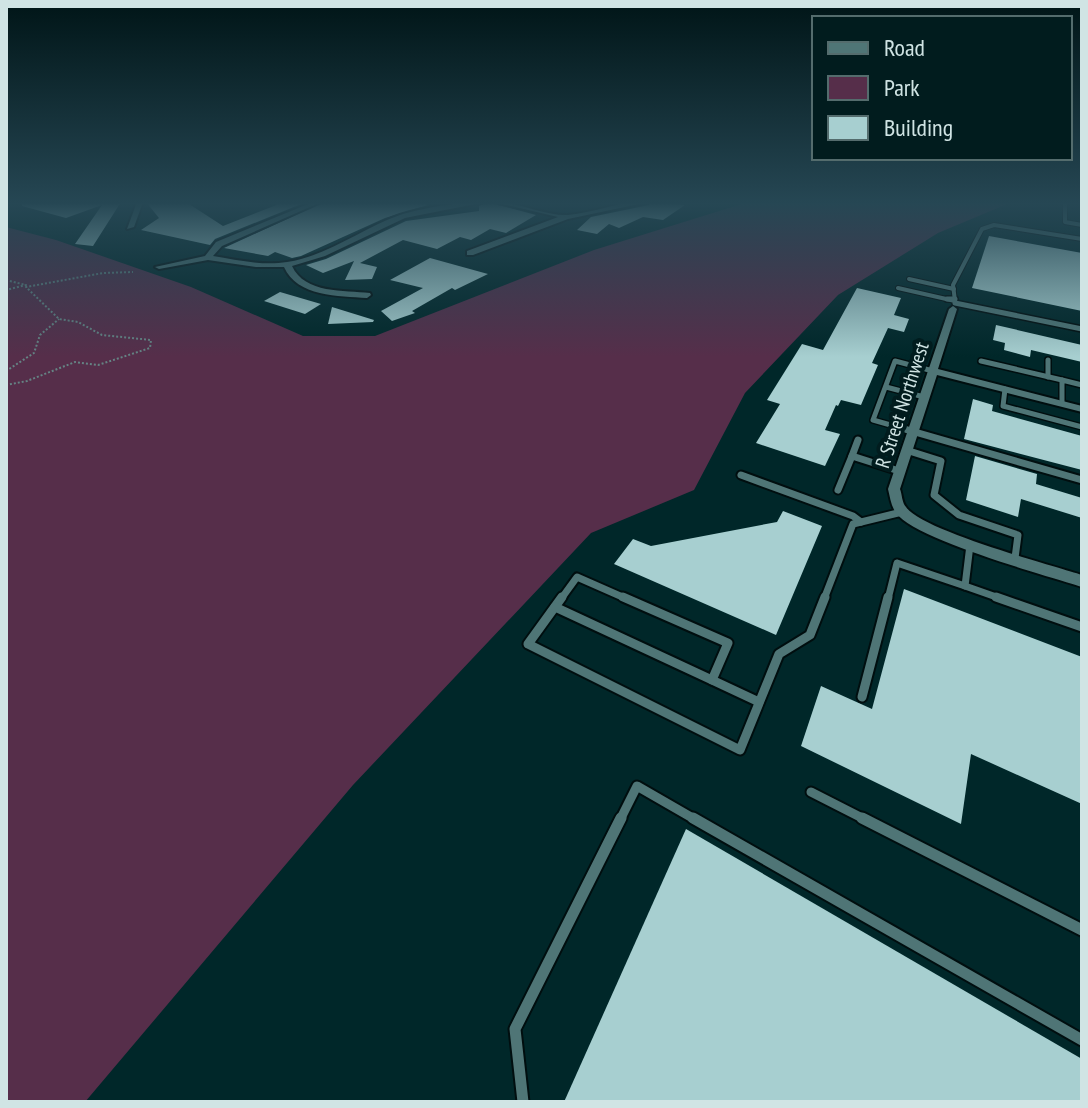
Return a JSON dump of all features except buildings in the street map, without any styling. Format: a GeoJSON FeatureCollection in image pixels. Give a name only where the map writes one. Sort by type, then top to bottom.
{"type":"FeatureCollection","features":[{"type":"Feature","properties":{"kind":"street"},"geometry":{"type":"LineString","coordinates":[[208,258],[211,254]]}},
{"type":"Feature","properties":{"kind":"street"},"geometry":{"type":"LineString","coordinates":[[159,267],[208,258],[256,265],[287,265],[323,254]]}},
{"type":"Feature","properties":{"kind":"street"},"geometry":{"type":"LineString","coordinates":[[287,265],[295,280],[305,284],[340,293],[367,295]]}},
{"type":"Feature","properties":{"kind":"street","name":"R Street Northwest"},"geometry":{"type":"LineString","coordinates":[[902,512],[894,489],[954,305]]}},
{"type":"Feature","properties":{"kind":"street"},"geometry":{"type":"LineString","coordinates":[[933,371],[1082,409]]}},
{"type":"Feature","properties":{"kind":"street"},"geometry":{"type":"LineString","coordinates":[[902,512],[926,528],[1082,581]]}},
{"type":"Feature","properties":{"kind":"lane"},"geometry":{"type":"LineString","coordinates":[[954,305],[953,285],[969,254]]}},
{"type":"Feature","properties":{"kind":"lane"},"geometry":{"type":"LineString","coordinates":[[909,279],[954,289]]}},
{"type":"Feature","properties":{"kind":"lane"},"geometry":{"type":"LineString","coordinates":[[898,288],[954,305],[1082,329]]}},
{"type":"Feature","properties":{"kind":"lane"},"geometry":{"type":"LineString","coordinates":[[1048,360],[1048,377]]}},
{"type":"Feature","properties":{"kind":"lane"},"geometry":{"type":"LineString","coordinates":[[933,371],[895,361],[873,420],[1082,480]]}},
{"type":"Feature","properties":{"kind":"lane"},"geometry":{"type":"LineString","coordinates":[[981,361],[1082,385]]}},
{"type":"Feature","properties":{"kind":"lane"},"geometry":{"type":"LineString","coordinates":[[1062,380],[1062,403]]}},
{"type":"Feature","properties":{"kind":"lane"},"geometry":{"type":"LineString","coordinates":[[886,387],[924,397]]}},
{"type":"Feature","properties":{"kind":"lane"},"geometry":{"type":"LineString","coordinates":[[1005,389],[1003,406],[1082,427]]}},
{"type":"Feature","properties":{"kind":"lane"},"geometry":{"type":"LineString","coordinates":[[838,490],[858,440]]}},
{"type":"Feature","properties":{"kind":"lane"},"geometry":{"type":"LineString","coordinates":[[906,450],[941,461],[934,495],[959,515],[1018,535],[1015,558]]}},
{"type":"Feature","properties":{"kind":"lane"},"geometry":{"type":"LineString","coordinates":[[852,456],[899,471]]}},
{"type":"Feature","properties":{"kind":"lane"},"geometry":{"type":"LineString","coordinates":[[741,475],[853,516],[861,522]]}},
{"type":"Feature","properties":{"kind":"lane"},"geometry":{"type":"LineString","coordinates":[[712,680],[728,643],[577,577],[528,644],[740,750],[779,654],[810,635],[853,524],[902,512]]}},
{"type":"Feature","properties":{"kind":"lane"},"geometry":{"type":"LineString","coordinates":[[965,586],[971,543]]}},
{"type":"Feature","properties":{"kind":"lane"},"geometry":{"type":"LineString","coordinates":[[862,697],[897,563],[1082,627]]}},
{"type":"Feature","properties":{"kind":"lane"},"geometry":{"type":"LineString","coordinates":[[555,607],[759,702]]}},
{"type":"Feature","properties":{"kind":"lane"},"geometry":{"type":"LineString","coordinates":[[523,1102],[515,1029],[637,786],[1082,1040]]}},
{"type":"Feature","properties":{"kind":"lane"},"geometry":{"type":"LineString","coordinates":[[811,792],[1082,930]]}},
{"type":"Feature","properties":{"kind":"path"},"geometry":{"type":"LineString","coordinates":[[6,290],[103,273],[133,272]]}},
{"type":"Feature","properties":{"kind":"path"},"geometry":{"type":"LineString","coordinates":[[6,280],[23,283],[59,319],[78,322],[102,335],[151,340],[150,348],[98,365],[75,362],[53,368],[27,381],[6,385]]}},
{"type":"Feature","properties":{"kind":"path"},"geometry":{"type":"LineString","coordinates":[[6,371],[34,353],[40,335],[59,319]]}},
{"type":"Feature","properties":{"kind":"green space"},"geometry":{"type":"Polygon","coordinates":[[[6,254],[95,254],[191,287],[303,336],[375,336],[585,254],[905,254],[838,295],[745,393],[694,490],[591,533],[353,785],[85,1102],[6,1102],[6,254]]]}}]}
